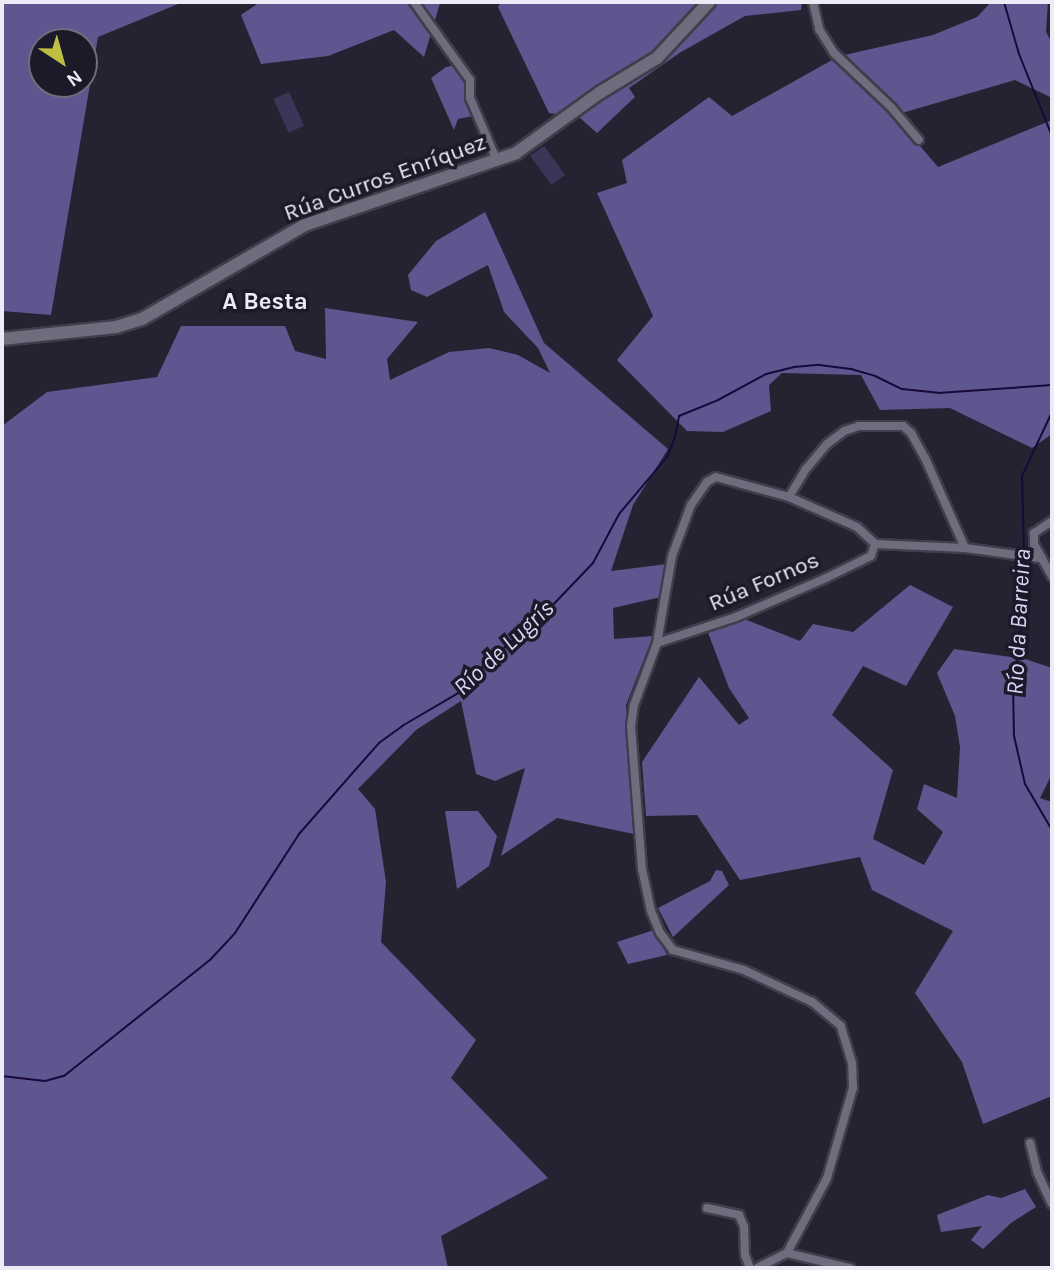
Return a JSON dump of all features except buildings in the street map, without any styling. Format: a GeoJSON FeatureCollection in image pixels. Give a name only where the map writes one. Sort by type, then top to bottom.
{"type":"FeatureCollection","features":[{"type":"Feature","properties":{"kind":"street"},"geometry":{"type":"LineString","coordinates":[[414,2],[470,80],[470,98],[497,161]]}},
{"type":"Feature","properties":{"kind":"street","name":"Rúa Curros Enríquez"},"geometry":{"type":"LineString","coordinates":[[2,338],[116,327],[142,319],[305,225],[497,161],[533,142],[601,92],[657,58],[709,2]]}},
{"type":"Feature","properties":{"kind":"street"},"geometry":{"type":"LineString","coordinates":[[813,2],[819,29],[834,53],[891,107],[919,140]]}},
{"type":"Feature","properties":{"kind":"street"},"geometry":{"type":"LineString","coordinates":[[789,497],[827,444],[844,431],[859,426],[904,426],[925,458],[965,548]]}},
{"type":"Feature","properties":{"kind":"street"},"geometry":{"type":"LineString","coordinates":[[757,1268],[787,1253],[798,1237],[831,1168],[853,1088],[852,1063],[841,1026],[813,1002],[744,970],[673,950],[660,933],[651,911],[642,869],[631,726],[634,705],[657,643],[671,556],[691,505],[707,482],[716,477],[789,497],[857,527],[876,544],[965,548],[1039,558]]}},
{"type":"Feature","properties":{"kind":"street"},"geometry":{"type":"LineString","coordinates":[[1052,521],[1034,533],[1039,558],[1052,576]]}},
{"type":"Feature","properties":{"kind":"street","name":"Rúa Fornos"},"geometry":{"type":"LineString","coordinates":[[657,643],[736,617],[824,579],[871,556],[876,544]]}},
{"type":"Feature","properties":{"kind":"street"},"geometry":{"type":"LineString","coordinates":[[1030,1143],[1037,1172],[1052,1204]]}},
{"type":"Feature","properties":{"kind":"street"},"geometry":{"type":"LineString","coordinates":[[707,1208],[739,1215],[750,1268]]}},
{"type":"Feature","properties":{"kind":"street"},"geometry":{"type":"LineString","coordinates":[[787,1253],[850,1268]]}},
{"type":"Feature","properties":{"kind":"shaded area"},"geometry":{"type":"Polygon","coordinates":[[[2,2],[183,2],[98,37],[98,28],[28,28],[28,98],[88,98],[51,315],[2,311],[2,2]]]}},
{"type":"Feature","properties":{"kind":"shaded area"},"geometry":{"type":"Polygon","coordinates":[[[260,2],[440,3],[424,57],[394,30],[328,56],[261,64],[241,15],[260,2]]]}},
{"type":"Feature","properties":{"kind":"shaded area"},"geometry":{"type":"Polygon","coordinates":[[[501,2],[802,2],[801,10],[745,16],[681,52],[629,88],[635,97],[597,133],[580,118],[549,113],[498,7],[501,2]]]}},
{"type":"Feature","properties":{"kind":"shaded area"},"geometry":{"type":"Polygon","coordinates":[[[991,2],[1048,2],[1046,32],[1052,43],[1052,98],[1015,80],[902,113],[840,56],[933,35],[977,17],[991,2]]]}},
{"type":"Feature","properties":{"kind":"shaded area"},"geometry":{"type":"Polygon","coordinates":[[[832,60],[897,119],[938,167],[1052,120],[1052,434],[1032,448],[950,408],[880,410],[861,375],[782,373],[769,385],[771,411],[723,432],[687,431],[617,360],[653,316],[597,193],[627,183],[622,160],[709,97],[732,116],[832,60]]]}},
{"type":"Feature","properties":{"kind":"shaded area"},"geometry":{"type":"Polygon","coordinates":[[[456,65],[467,81],[467,98],[473,116],[458,119],[454,130],[431,78],[446,67],[456,65]]]}},
{"type":"Feature","properties":{"kind":"shaded area"},"geometry":{"type":"Polygon","coordinates":[[[289,92],[304,126],[289,133],[273,99],[289,92]]]}},
{"type":"Feature","properties":{"kind":"shaded area"},"geometry":{"type":"Polygon","coordinates":[[[544,146],[565,175],[551,185],[530,156],[544,146]]]}},
{"type":"Feature","properties":{"kind":"shaded area"},"geometry":{"type":"Polygon","coordinates":[[[485,212],[544,343],[668,449],[633,505],[611,571],[667,564],[661,597],[613,608],[614,639],[653,636],[626,705],[634,834],[557,818],[501,856],[525,768],[495,781],[476,774],[461,701],[416,730],[358,789],[375,809],[386,882],[381,942],[476,1040],[451,1078],[548,1178],[441,1236],[448,1268],[2,1268],[2,426],[47,392],[157,377],[181,326],[285,326],[295,351],[326,359],[325,308],[418,322],[387,359],[390,380],[449,352],[489,348],[518,355],[550,373],[538,348],[504,312],[488,265],[427,297],[411,290],[408,275],[436,241],[485,212]]]}},
{"type":"Feature","properties":{"kind":"shaded area"},"geometry":{"type":"Polygon","coordinates":[[[910,585],[953,607],[906,686],[863,666],[832,715],[893,770],[873,839],[924,865],[943,832],[917,809],[924,784],[957,798],[960,747],[955,716],[937,673],[954,649],[1025,659],[1052,668],[1052,774],[1040,798],[1052,802],[1052,1096],[983,1124],[962,1062],[915,993],[953,931],[872,890],[860,857],[740,880],[697,815],[646,816],[642,762],[699,677],[739,725],[749,718],[729,688],[707,630],[744,619],[800,641],[813,624],[853,632],[910,585]]]}},
{"type":"Feature","properties":{"kind":"shaded area"},"geometry":{"type":"Polygon","coordinates":[[[445,811],[478,811],[497,836],[489,866],[457,889],[445,811]]]}},
{"type":"Feature","properties":{"kind":"shaded area"},"geometry":{"type":"Polygon","coordinates":[[[716,870],[722,871],[729,885],[673,937],[658,908],[710,881],[716,870]]]}},
{"type":"Feature","properties":{"kind":"shaded area"},"geometry":{"type":"Polygon","coordinates":[[[654,930],[667,955],[628,964],[617,942],[654,930]]]}},
{"type":"Feature","properties":{"kind":"shaded area"},"geometry":{"type":"Polygon","coordinates":[[[1025,1189],[1036,1207],[1011,1223],[983,1249],[971,1240],[982,1226],[941,1232],[937,1215],[988,1195],[1001,1198],[1025,1189]]]}},
{"type":"Feature","properties":{"kind":"waterway","name":"Río da Barreira"},"geometry":{"type":"LineString","coordinates":[[1004,2],[1019,54],[1052,136]]}},
{"type":"Feature","properties":{"kind":"waterway","name":"Río de Lugrís"},"geometry":{"type":"LineString","coordinates":[[2,1076],[45,1081],[64,1076],[210,960],[235,933],[299,834],[379,743],[402,726],[462,691],[480,669],[549,609],[593,563],[619,514],[667,457],[679,416],[718,400],[766,374],[794,367],[819,365],[851,369],[875,376],[902,389],[938,393],[1052,385]]}},
{"type":"Feature","properties":{"kind":"waterway","name":"Río da Barreira"},"geometry":{"type":"LineString","coordinates":[[1024,551],[1022,476],[1052,412]]}},
{"type":"Feature","properties":{"kind":"waterway","name":"Río da Barreira"},"geometry":{"type":"LineString","coordinates":[[1024,560],[1021,631],[1013,685],[1014,736],[1025,784],[1052,830]]}},
{"type":"Feature","properties":{"kind":"district","name":"A Besta"},"geometry":{"type":"Point","coordinates":[265,302]}}]}
